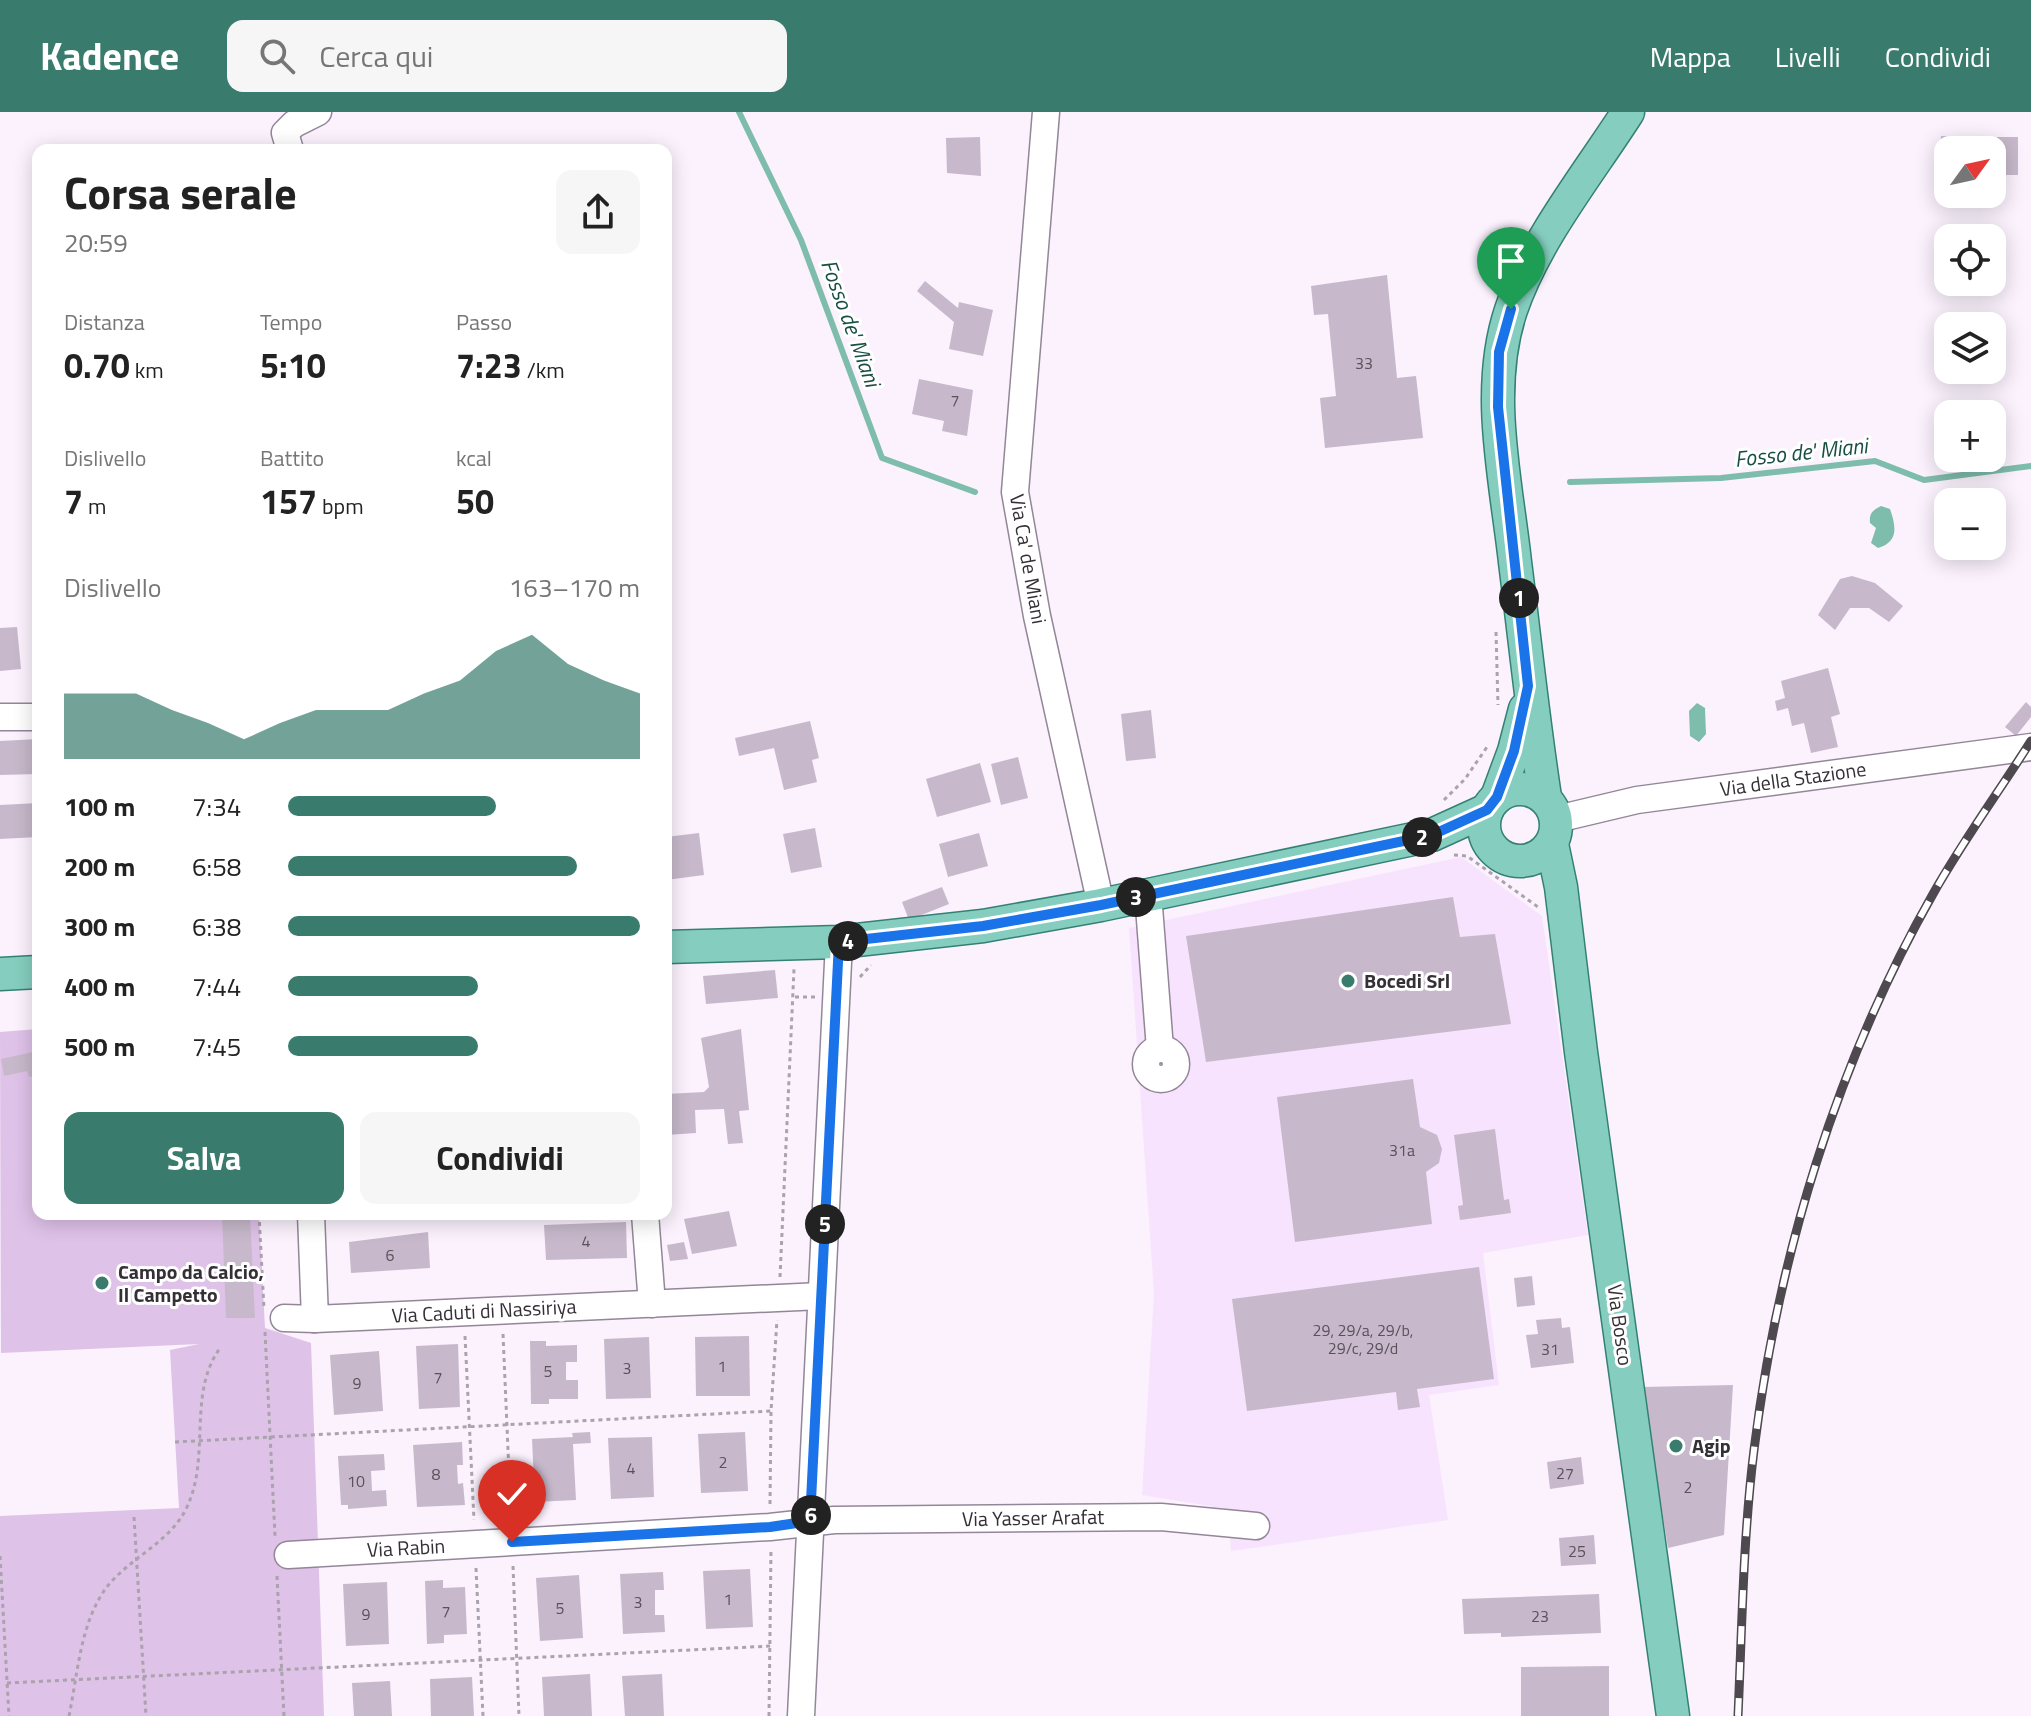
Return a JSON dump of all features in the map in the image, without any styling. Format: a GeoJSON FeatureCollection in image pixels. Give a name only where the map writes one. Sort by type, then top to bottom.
{"type":"FeatureCollection","features":[{"type":"Feature","properties":{"kind":"main road","name":"Via Bosco"},"geometry":{"type":"LineString","coordinates":[[1628,112],[1530,266],[1511,309],[1499,352],[1499,422],[1528,686],[1551,820],[1673,1716]]}},
{"type":"Feature","properties":{"kind":"main road","name":"Via Bosco"},"geometry":{"type":"LineString","coordinates":[[1528,686],[1514,751],[1484,832],[1503,856],[1531,878],[1546,897],[1566,934]]}},
{"type":"Feature","properties":{"kind":"main road"},"geometry":{"type":"LineString","coordinates":[[672,947],[839,942],[983,926],[1101,905],[1432,835],[1492,804],[1512,789],[1523,788],[1551,820],[1533,859],[1503,856],[1432,835]]}},
{"type":"Feature","properties":{"kind":"main road"},"geometry":{"type":"LineString","coordinates":[[0,974],[32,972]]}},
{"type":"Feature","properties":{"kind":"street"},"geometry":{"type":"LineString","coordinates":[[288,144],[285,133],[294,124],[318,112]]}},
{"type":"Feature","properties":{"kind":"street","name":"Via Ca' de Miani"},"geometry":{"type":"LineString","coordinates":[[1046,112],[1015,492],[1037,616],[1101,905]]}},
{"type":"Feature","properties":{"kind":"street"},"geometry":{"type":"LineString","coordinates":[[0,717],[32,717]]}},
{"type":"Feature","properties":{"kind":"street","name":"Via della Stazione"},"geometry":{"type":"LineString","coordinates":[[1551,820],[1637,800],[2031,747]]}},
{"type":"Feature","properties":{"kind":"street"},"geometry":{"type":"LineString","coordinates":[[1148,894],[1160,1049]]}},
{"type":"Feature","properties":{"kind":"street"},"geometry":{"type":"LineString","coordinates":[[801,1716],[839,942]]}},
{"type":"Feature","properties":{"kind":"street"},"geometry":{"type":"LineString","coordinates":[[311,1220],[315,1319]]}},
{"type":"Feature","properties":{"kind":"street"},"geometry":{"type":"LineString","coordinates":[[645,1220],[652,1304]]}},
{"type":"Feature","properties":{"kind":"street","name":"Via Caduti di Nassiriya"},"geometry":{"type":"LineString","coordinates":[[284,1318],[821,1296]]}},
{"type":"Feature","properties":{"kind":"street","name":"Via Yasser Arafat"},"geometry":{"type":"LineString","coordinates":[[810,1521],[1161,1517],[1256,1526]]}},
{"type":"Feature","properties":{"kind":"street","name":"Via Rabin"},"geometry":{"type":"LineString","coordinates":[[280,1556],[770,1527],[810,1521]]}},
{"type":"Feature","properties":{"kind":"path"},"geometry":{"type":"LineString","coordinates":[[769,1716],[772,1646],[771,1411],[795,997]]}},
{"type":"Feature","properties":{"kind":"path"},"geometry":{"type":"LineString","coordinates":[[259,1220],[270,1437],[280,1556],[284,1716]]}},
{"type":"Feature","properties":{"kind":"path"},"geometry":{"type":"LineString","coordinates":[[502,1311],[519,1716]]}},
{"type":"Feature","properties":{"kind":"path"},"geometry":{"type":"LineString","coordinates":[[464,1312],[483,1716]]}},
{"type":"Feature","properties":{"kind":"path"},"geometry":{"type":"LineString","coordinates":[[69,1716],[85,1629],[105,1589],[178,1523],[188,1506],[198,1472],[203,1388],[209,1363],[220,1348]]}},
{"type":"Feature","properties":{"kind":"path"},"geometry":{"type":"LineString","coordinates":[[175,1442],[771,1411]]}},
{"type":"Feature","properties":{"kind":"path"},"geometry":{"type":"LineString","coordinates":[[134,1517],[146,1716]]}},
{"type":"Feature","properties":{"kind":"path"},"geometry":{"type":"LineString","coordinates":[[0,1556],[9,1716]]}},
{"type":"Feature","properties":{"kind":"path"},"geometry":{"type":"LineString","coordinates":[[7,1683],[772,1646]]}},
{"type":"Feature","properties":{"kind":"shaded area"},"geometry":{"type":"Polygon","coordinates":[[[1881,506],[1890,509],[1894,533],[1890,542],[1878,548],[1871,543],[1876,528],[1870,520],[1872,512],[1881,506]]]}},
{"type":"Feature","properties":{"kind":"shaded area"},"geometry":{"type":"Polygon","coordinates":[[[1697,703],[1705,708],[1706,734],[1699,742],[1690,736],[1689,711],[1697,703]]]}},
{"type":"Feature","properties":{"kind":"shaded area"},"geometry":{"type":"Polygon","coordinates":[[[1461,857],[1542,916],[1588,1235],[1483,1253],[1499,1385],[1429,1395],[1448,1520],[1231,1551],[1227,1509],[1142,1495],[1154,1294],[1129,928],[1461,857]]]}},
{"type":"Feature","properties":{"kind":"shaded area"},"geometry":{"type":"Polygon","coordinates":[[[32,1029],[32,1220],[259,1220],[265,1328],[311,1343],[324,1716],[0,1716],[0,1516],[179,1508],[170,1350],[199,1344],[1,1353],[0,1032],[32,1029]]]}},
{"type":"Feature","properties":{"kind":"building"},"geometry":{"type":"Polygon","coordinates":[[[980,137],[981,176],[947,173],[946,138],[980,137]]]}},
{"type":"Feature","properties":{"kind":"building"},"geometry":{"type":"Polygon","coordinates":[[[2006,137],[2018,137],[2018,175],[2006,175],[2006,137]]]}},
{"type":"Feature","properties":{"kind":"building"},"geometry":{"type":"Polygon","coordinates":[[[1387,275],[1397,378],[1416,376],[1423,438],[1325,448],[1320,398],[1336,396],[1328,314],[1314,315],[1311,286],[1387,275]]]}},
{"type":"Feature","properties":{"kind":"building"},"geometry":{"type":"Polygon","coordinates":[[[925,281],[958,308],[959,302],[993,310],[983,356],[949,349],[954,322],[917,291],[925,281]]]}},
{"type":"Feature","properties":{"kind":"building"},"geometry":{"type":"Polygon","coordinates":[[[919,379],[973,390],[967,436],[942,431],[944,421],[912,414],[919,379]]]}},
{"type":"Feature","properties":{"kind":"building"},"geometry":{"type":"Polygon","coordinates":[[[1852,576],[1875,583],[1903,606],[1889,622],[1869,608],[1850,608],[1835,630],[1818,615],[1840,579],[1852,576]]]}},
{"type":"Feature","properties":{"kind":"building"},"geometry":{"type":"Polygon","coordinates":[[[17,627],[21,669],[0,671],[0,628],[17,627]]]}},
{"type":"Feature","properties":{"kind":"building"},"geometry":{"type":"Polygon","coordinates":[[[1828,668],[1840,714],[1831,717],[1838,747],[1811,753],[1804,723],[1792,726],[1788,708],[1777,711],[1775,701],[1785,698],[1781,681],[1828,668]]]}},
{"type":"Feature","properties":{"kind":"building"},"geometry":{"type":"Polygon","coordinates":[[[2026,702],[2031,707],[2031,717],[2016,736],[2005,727],[2026,702]]]}},
{"type":"Feature","properties":{"kind":"building"},"geometry":{"type":"Polygon","coordinates":[[[1151,710],[1156,758],[1126,761],[1121,714],[1151,710]]]}},
{"type":"Feature","properties":{"kind":"building"},"geometry":{"type":"Polygon","coordinates":[[[810,721],[819,758],[812,760],[817,782],[784,790],[774,748],[739,756],[735,738],[810,721]]]}},
{"type":"Feature","properties":{"kind":"building"},"geometry":{"type":"Polygon","coordinates":[[[32,739],[32,774],[0,775],[0,741],[32,739]]]}},
{"type":"Feature","properties":{"kind":"building"},"geometry":{"type":"Polygon","coordinates":[[[1018,757],[1028,798],[1001,805],[991,764],[1018,757]]]}},
{"type":"Feature","properties":{"kind":"building"},"geometry":{"type":"Polygon","coordinates":[[[980,763],[991,802],[937,817],[926,779],[980,763]]]}},
{"type":"Feature","properties":{"kind":"building"},"geometry":{"type":"Polygon","coordinates":[[[32,803],[32,837],[0,839],[0,805],[32,803]]]}},
{"type":"Feature","properties":{"kind":"building"},"geometry":{"type":"Polygon","coordinates":[[[815,828],[822,867],[791,873],[783,834],[815,828]]]}},
{"type":"Feature","properties":{"kind":"building"},"geometry":{"type":"Polygon","coordinates":[[[699,833],[704,875],[672,879],[672,836],[699,833]]]}},
{"type":"Feature","properties":{"kind":"building"},"geometry":{"type":"Polygon","coordinates":[[[979,833],[988,866],[948,877],[939,844],[979,833]]]}},
{"type":"Feature","properties":{"kind":"building"},"geometry":{"type":"Polygon","coordinates":[[[942,887],[949,904],[909,920],[902,902],[942,887]]]}},
{"type":"Feature","properties":{"kind":"building","name":"Bocedi Srl"},"geometry":{"type":"Polygon","coordinates":[[[1453,897],[1460,937],[1495,934],[1511,1024],[1206,1062],[1186,936],[1453,897]]]}},
{"type":"Feature","properties":{"kind":"building"},"geometry":{"type":"Polygon","coordinates":[[[775,970],[778,998],[706,1004],[703,976],[775,970]]]}},
{"type":"Feature","properties":{"kind":"building"},"geometry":{"type":"Polygon","coordinates":[[[741,1029],[749,1110],[739,1111],[743,1143],[728,1144],[724,1109],[695,1110],[696,1133],[672,1135],[672,1094],[704,1092],[709,1087],[701,1038],[741,1029]]]}},
{"type":"Feature","properties":{"kind":"building"},"geometry":{"type":"Polygon","coordinates":[[[32,1052],[32,1076],[29,1077],[27,1071],[4,1076],[1,1059],[32,1052]]]}},
{"type":"Feature","properties":{"kind":"building"},"geometry":{"type":"Polygon","coordinates":[[[1413,1079],[1420,1127],[1437,1135],[1442,1149],[1439,1163],[1426,1172],[1432,1224],[1295,1242],[1277,1097],[1413,1079]]]}},
{"type":"Feature","properties":{"kind":"building"},"geometry":{"type":"Polygon","coordinates":[[[1495,1129],[1504,1200],[1509,1199],[1511,1213],[1460,1220],[1458,1206],[1463,1205],[1454,1135],[1495,1129]]]}},
{"type":"Feature","properties":{"kind":"building"},"geometry":{"type":"Polygon","coordinates":[[[729,1211],[737,1246],[692,1254],[684,1219],[729,1211]]]}},
{"type":"Feature","properties":{"kind":"building"},"geometry":{"type":"Polygon","coordinates":[[[222,1220],[250,1220],[255,1318],[226,1318],[222,1220]]]}},
{"type":"Feature","properties":{"kind":"building"},"geometry":{"type":"Polygon","coordinates":[[[626,1222],[627,1258],[546,1260],[544,1225],[626,1222]]]}},
{"type":"Feature","properties":{"kind":"building"},"geometry":{"type":"Polygon","coordinates":[[[428,1232],[430,1268],[351,1273],[349,1242],[428,1232]]]}},
{"type":"Feature","properties":{"kind":"building"},"geometry":{"type":"Polygon","coordinates":[[[684,1242],[688,1259],[670,1261],[667,1245],[684,1242]]]}},
{"type":"Feature","properties":{"kind":"building"},"geometry":{"type":"Polygon","coordinates":[[[1479,1267],[1494,1379],[1417,1389],[1420,1407],[1398,1410],[1396,1392],[1247,1411],[1232,1299],[1479,1267]]]}},
{"type":"Feature","properties":{"kind":"building"},"geometry":{"type":"Polygon","coordinates":[[[1532,1276],[1535,1305],[1517,1307],[1514,1278],[1532,1276]]]}},
{"type":"Feature","properties":{"kind":"building"},"geometry":{"type":"Polygon","coordinates":[[[1561,1318],[1562,1328],[1570,1327],[1574,1363],[1531,1368],[1526,1335],[1538,1334],[1536,1320],[1561,1318]]]}},
{"type":"Feature","properties":{"kind":"building"},"geometry":{"type":"Polygon","coordinates":[[[749,1336],[750,1396],[696,1396],[695,1337],[749,1336]]]}},
{"type":"Feature","properties":{"kind":"building"},"geometry":{"type":"Polygon","coordinates":[[[649,1337],[651,1398],[606,1399],[604,1339],[649,1337]]]}},
{"type":"Feature","properties":{"kind":"building"},"geometry":{"type":"Polygon","coordinates":[[[530,1341],[546,1341],[546,1346],[577,1345],[577,1362],[566,1362],[566,1380],[578,1380],[578,1399],[549,1399],[549,1404],[531,1404],[530,1341]]]}},
{"type":"Feature","properties":{"kind":"building"},"geometry":{"type":"Polygon","coordinates":[[[458,1344],[460,1407],[419,1409],[416,1346],[458,1344]]]}},
{"type":"Feature","properties":{"kind":"building"},"geometry":{"type":"Polygon","coordinates":[[[379,1351],[383,1411],[334,1415],[330,1355],[379,1351]]]}},
{"type":"Feature","properties":{"kind":"building"},"geometry":{"type":"Polygon","coordinates":[[[1733,1385],[1724,1535],[1668,1548],[1642,1387],[1733,1385]]]}},
{"type":"Feature","properties":{"kind":"building"},"geometry":{"type":"Polygon","coordinates":[[[590,1432],[591,1443],[573,1444],[576,1500],[535,1502],[532,1439],[573,1437],[572,1433],[590,1432]]]}},
{"type":"Feature","properties":{"kind":"building"},"geometry":{"type":"Polygon","coordinates":[[[745,1432],[748,1491],[701,1493],[698,1434],[745,1432]]]}},
{"type":"Feature","properties":{"kind":"building"},"geometry":{"type":"Polygon","coordinates":[[[652,1437],[654,1497],[611,1499],[608,1438],[652,1437]]]}},
{"type":"Feature","properties":{"kind":"building"},"geometry":{"type":"Polygon","coordinates":[[[462,1442],[463,1465],[457,1465],[458,1484],[463,1483],[465,1505],[417,1507],[413,1445],[462,1442]]]}},
{"type":"Feature","properties":{"kind":"building"},"geometry":{"type":"Polygon","coordinates":[[[384,1454],[385,1470],[371,1471],[372,1491],[386,1490],[387,1506],[348,1509],[348,1505],[341,1505],[338,1456],[384,1454]]]}},
{"type":"Feature","properties":{"kind":"building"},"geometry":{"type":"Polygon","coordinates":[[[1581,1457],[1584,1484],[1550,1489],[1547,1462],[1581,1457]]]}},
{"type":"Feature","properties":{"kind":"building"},"geometry":{"type":"Polygon","coordinates":[[[1594,1535],[1596,1564],[1561,1566],[1559,1538],[1594,1535]]]}},
{"type":"Feature","properties":{"kind":"building"},"geometry":{"type":"Polygon","coordinates":[[[750,1569],[753,1627],[706,1629],[703,1571],[750,1569]]]}},
{"type":"Feature","properties":{"kind":"building"},"geometry":{"type":"Polygon","coordinates":[[[663,1572],[664,1590],[655,1590],[655,1615],[664,1615],[665,1632],[623,1634],[620,1574],[663,1572]]]}},
{"type":"Feature","properties":{"kind":"building"},"geometry":{"type":"Polygon","coordinates":[[[579,1575],[583,1638],[540,1641],[536,1578],[579,1575]]]}},
{"type":"Feature","properties":{"kind":"building"},"geometry":{"type":"Polygon","coordinates":[[[443,1580],[443,1588],[465,1587],[467,1634],[444,1635],[444,1643],[427,1644],[425,1581],[443,1580]]]}},
{"type":"Feature","properties":{"kind":"building"},"geometry":{"type":"Polygon","coordinates":[[[387,1582],[389,1644],[346,1646],[343,1584],[387,1582]]]}},
{"type":"Feature","properties":{"kind":"building"},"geometry":{"type":"Polygon","coordinates":[[[1599,1594],[1601,1633],[1501,1637],[1501,1633],[1464,1634],[1462,1599],[1599,1594]]]}},
{"type":"Feature","properties":{"kind":"building"},"geometry":{"type":"Polygon","coordinates":[[[1609,1666],[1609,1716],[1521,1716],[1521,1667],[1609,1666]]]}},
{"type":"Feature","properties":{"kind":"building"},"geometry":{"type":"Polygon","coordinates":[[[590,1674],[592,1716],[544,1716],[542,1677],[590,1674]]]}},
{"type":"Feature","properties":{"kind":"building"},"geometry":{"type":"Polygon","coordinates":[[[662,1674],[664,1716],[625,1716],[622,1676],[662,1674]]]}},
{"type":"Feature","properties":{"kind":"building"},"geometry":{"type":"Polygon","coordinates":[[[472,1677],[474,1716],[431,1716],[430,1679],[472,1677]]]}},
{"type":"Feature","properties":{"kind":"building"},"geometry":{"type":"Polygon","coordinates":[[[390,1681],[392,1716],[354,1716],[352,1683],[390,1681]]]}},
{"type":"Feature","properties":{"kind":"waterway","name":"Fosso de' Miani"},"geometry":{"type":"LineString","coordinates":[[739,112],[801,240],[882,458],[975,492]]}},
{"type":"Feature","properties":{"kind":"waterway","name":"Fosso de' Miani"},"geometry":{"type":"LineString","coordinates":[[1570,482],[1721,478],[1875,461],[1924,480],[2031,466]]}},
{"type":"Feature","properties":{"kind":"railway"},"geometry":{"type":"LineString","coordinates":[[1738,1716],[1745,1550],[1754,1450],[1778,1305],[1816,1163],[1867,1026],[1898,959],[1944,874],[2031,741]]}},
{"type":"Feature","properties":{"kind":"place","name":"Bocedi Srl"},"geometry":{"type":"Point","coordinates":[1348,981]}},
{"type":"Feature","properties":{"kind":"place","name":"Campo da Calcio, Il Campetto"},"geometry":{"type":"Point","coordinates":[102,1283]}},
{"type":"Feature","properties":{"kind":"place","name":"Agip"},"geometry":{"type":"Point","coordinates":[1676,1446]}},
{"type":"Feature","properties":{"kind":"route"},"geometry":{"type":"LineString","coordinates":[[512,1542],[770,1527],[810,1521],[839,942],[983,926],[1101,905],[1432,835],[1487,810],[1497,797],[1514,751],[1528,686],[1498,407],[1499,352],[1511,309]]}}]}
